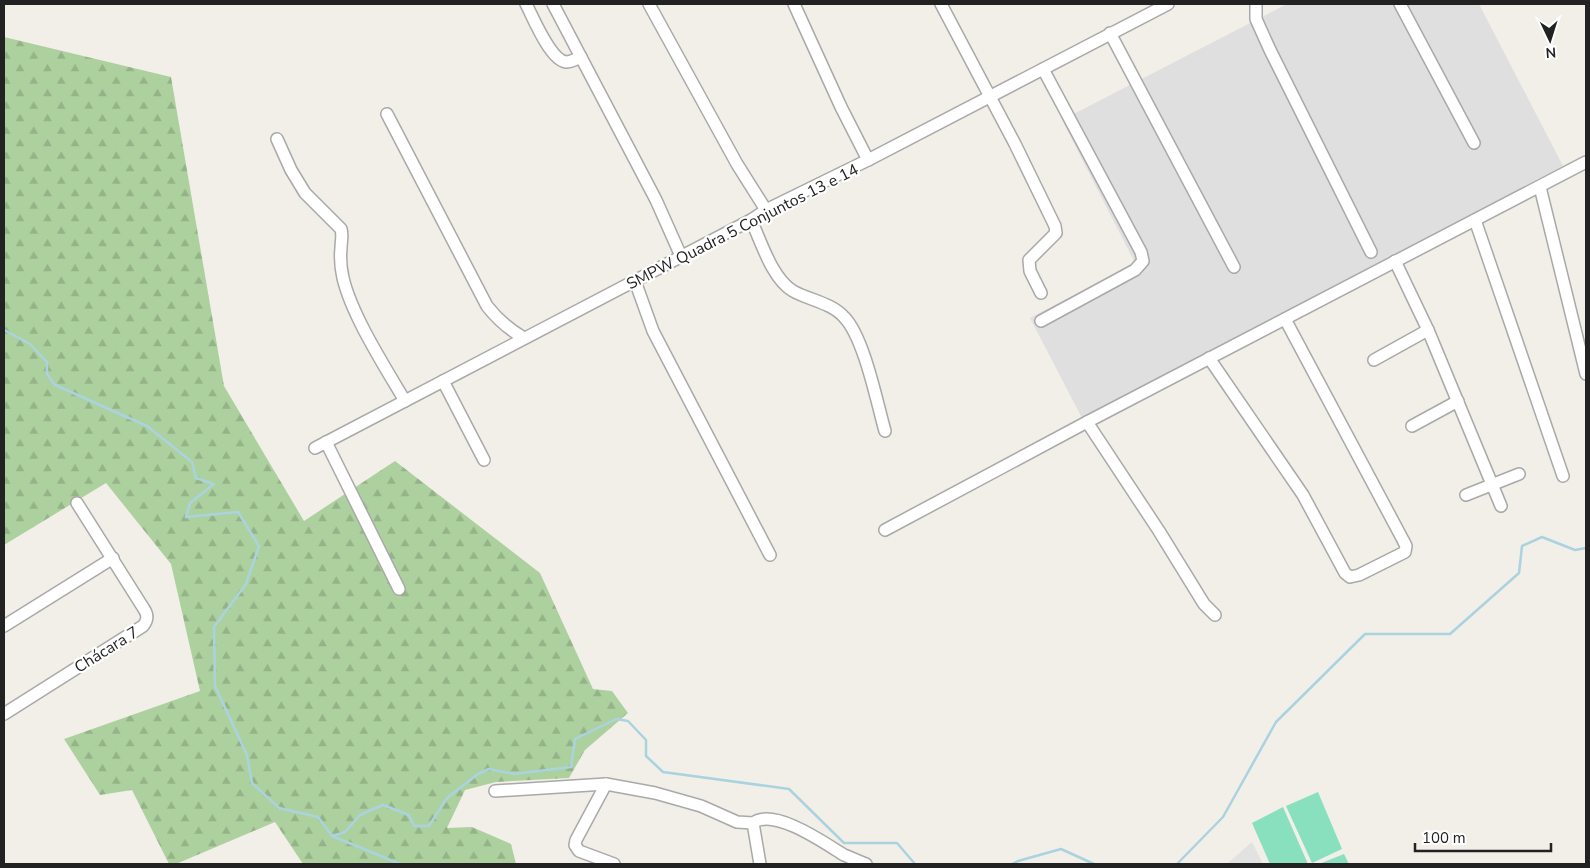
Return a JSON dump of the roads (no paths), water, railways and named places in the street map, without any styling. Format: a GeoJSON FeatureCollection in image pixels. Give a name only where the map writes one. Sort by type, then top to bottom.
{"type":"FeatureCollection","features":[{"type":"Feature","properties":{"kind":"street"},"geometry":{"type":"LineString","coordinates":[[526,4],[544,39],[560,60],[569,62],[581,57]]}},
{"type":"Feature","properties":{"kind":"street"},"geometry":{"type":"LineString","coordinates":[[553,4],[656,200],[681,256]]}},
{"type":"Feature","properties":{"kind":"street"},"geometry":{"type":"LineString","coordinates":[[649,4],[732,156],[766,210]]}},
{"type":"Feature","properties":{"kind":"street"},"geometry":{"type":"LineString","coordinates":[[794,4],[841,107],[868,160]]}},
{"type":"Feature","properties":{"kind":"street"},"geometry":{"type":"LineString","coordinates":[[941,4],[1055,226],[1056,233],[1029,260],[1030,271],[1041,293]]}},
{"type":"Feature","properties":{"kind":"street","name":"SMPW Quadra 5 Conjuntos 13 e 14"},"geometry":{"type":"LineString","coordinates":[[399,589],[320,445],[635,281],[766,210],[868,160],[1168,4]]}},
{"type":"Feature","properties":{"kind":"street"},"geometry":{"type":"LineString","coordinates":[[1256,4],[1256,19],[1270,50],[1371,252]]}},
{"type":"Feature","properties":{"kind":"street"},"geometry":{"type":"LineString","coordinates":[[1400,4],[1474,143]]}},
{"type":"Feature","properties":{"kind":"street"},"geometry":{"type":"LineString","coordinates":[[1110,33],[1234,267]]}},
{"type":"Feature","properties":{"kind":"street"},"geometry":{"type":"LineString","coordinates":[[1041,320],[1135,270],[1142,261],[1141,252],[1043,69]]}},
{"type":"Feature","properties":{"kind":"street"},"geometry":{"type":"LineString","coordinates":[[387,114],[487,306],[498,321],[524,338]]}},
{"type":"Feature","properties":{"kind":"street"},"geometry":{"type":"LineString","coordinates":[[277,139],[291,170],[305,193],[341,229],[343,235],[340,248],[347,289],[358,317],[404,402]]}},
{"type":"Feature","properties":{"kind":"street"},"geometry":{"type":"LineString","coordinates":[[884,530],[1285,318],[1586,162]]}},
{"type":"Feature","properties":{"kind":"street"},"geometry":{"type":"LineString","coordinates":[[1540,187],[1586,374]]}},
{"type":"Feature","properties":{"kind":"street"},"geometry":{"type":"LineString","coordinates":[[750,220],[777,275],[786,286],[794,292],[836,310],[849,323],[865,360],[885,431]]}},
{"type":"Feature","properties":{"kind":"street"},"geometry":{"type":"LineString","coordinates":[[1475,220],[1563,476]]}},
{"type":"Feature","properties":{"kind":"street"},"geometry":{"type":"LineString","coordinates":[[1395,261],[1428,330],[1501,506]]}},
{"type":"Feature","properties":{"kind":"street"},"geometry":{"type":"LineString","coordinates":[[635,281],[653,331],[770,555]]}},
{"type":"Feature","properties":{"kind":"street"},"geometry":{"type":"LineString","coordinates":[[1210,358],[1303,495],[1345,573],[1350,577],[1358,575],[1405,552],[1406,546],[1403,540],[1285,318]]}},
{"type":"Feature","properties":{"kind":"street"},"geometry":{"type":"LineString","coordinates":[[1374,360],[1428,330]]}},
{"type":"Feature","properties":{"kind":"street"},"geometry":{"type":"LineString","coordinates":[[443,381],[484,460]]}},
{"type":"Feature","properties":{"kind":"street"},"geometry":{"type":"LineString","coordinates":[[1412,426],[1458,401]]}},
{"type":"Feature","properties":{"kind":"street"},"geometry":{"type":"LineString","coordinates":[[1087,422],[1159,531],[1204,604],[1215,615]]}},
{"type":"Feature","properties":{"kind":"street"},"geometry":{"type":"LineString","coordinates":[[1466,495],[1519,474]]}},
{"type":"Feature","properties":{"kind":"street","name":"Chácara 7"},"geometry":{"type":"LineString","coordinates":[[4,714],[143,626],[146,622],[147,617],[144,608],[77,503]]}},
{"type":"Feature","properties":{"kind":"street"},"geometry":{"type":"LineString","coordinates":[[4,626],[113,558]]}},
{"type":"Feature","properties":{"kind":"street"},"geometry":{"type":"LineString","coordinates":[[606,784],[575,845],[579,851],[614,864]]}},
{"type":"Feature","properties":{"kind":"street"},"geometry":{"type":"LineString","coordinates":[[494,791],[606,784],[655,793],[701,806],[737,822],[753,822],[757,819],[763,819],[794,826],[845,855],[866,864]]}},
{"type":"Feature","properties":{"kind":"street"},"geometry":{"type":"LineString","coordinates":[[753,822],[760,864]]}},
{"type":"Feature","properties":{"kind":"waterway"},"geometry":{"type":"LineString","coordinates":[[4,330],[30,344],[47,362],[47,374],[55,385],[147,426],[192,462],[196,478],[214,484],[190,503],[186,517],[238,512],[259,546],[246,584],[214,627],[215,686],[247,755],[252,783],[279,808],[318,817],[332,836],[400,864]]}},
{"type":"Feature","properties":{"kind":"waterway"},"geometry":{"type":"LineString","coordinates":[[1177,864],[1223,817],[1276,722],[1365,634],[1450,634],[1519,573],[1522,546],[1542,537],[1575,550],[1586,548]]}},
{"type":"Feature","properties":{"kind":"waterway"},"geometry":{"type":"LineString","coordinates":[[333,836],[345,832],[360,815],[383,805],[409,815],[414,826],[429,826],[447,798],[478,774],[489,769],[514,774],[571,767],[575,739],[616,719],[628,721],[646,740],[646,756],[663,772],[789,789],[844,843],[897,843],[915,864]]}},
{"type":"Feature","properties":{"kind":"waterway"},"geometry":{"type":"LineString","coordinates":[[1012,864],[1061,849],[1094,864]]}}]}
